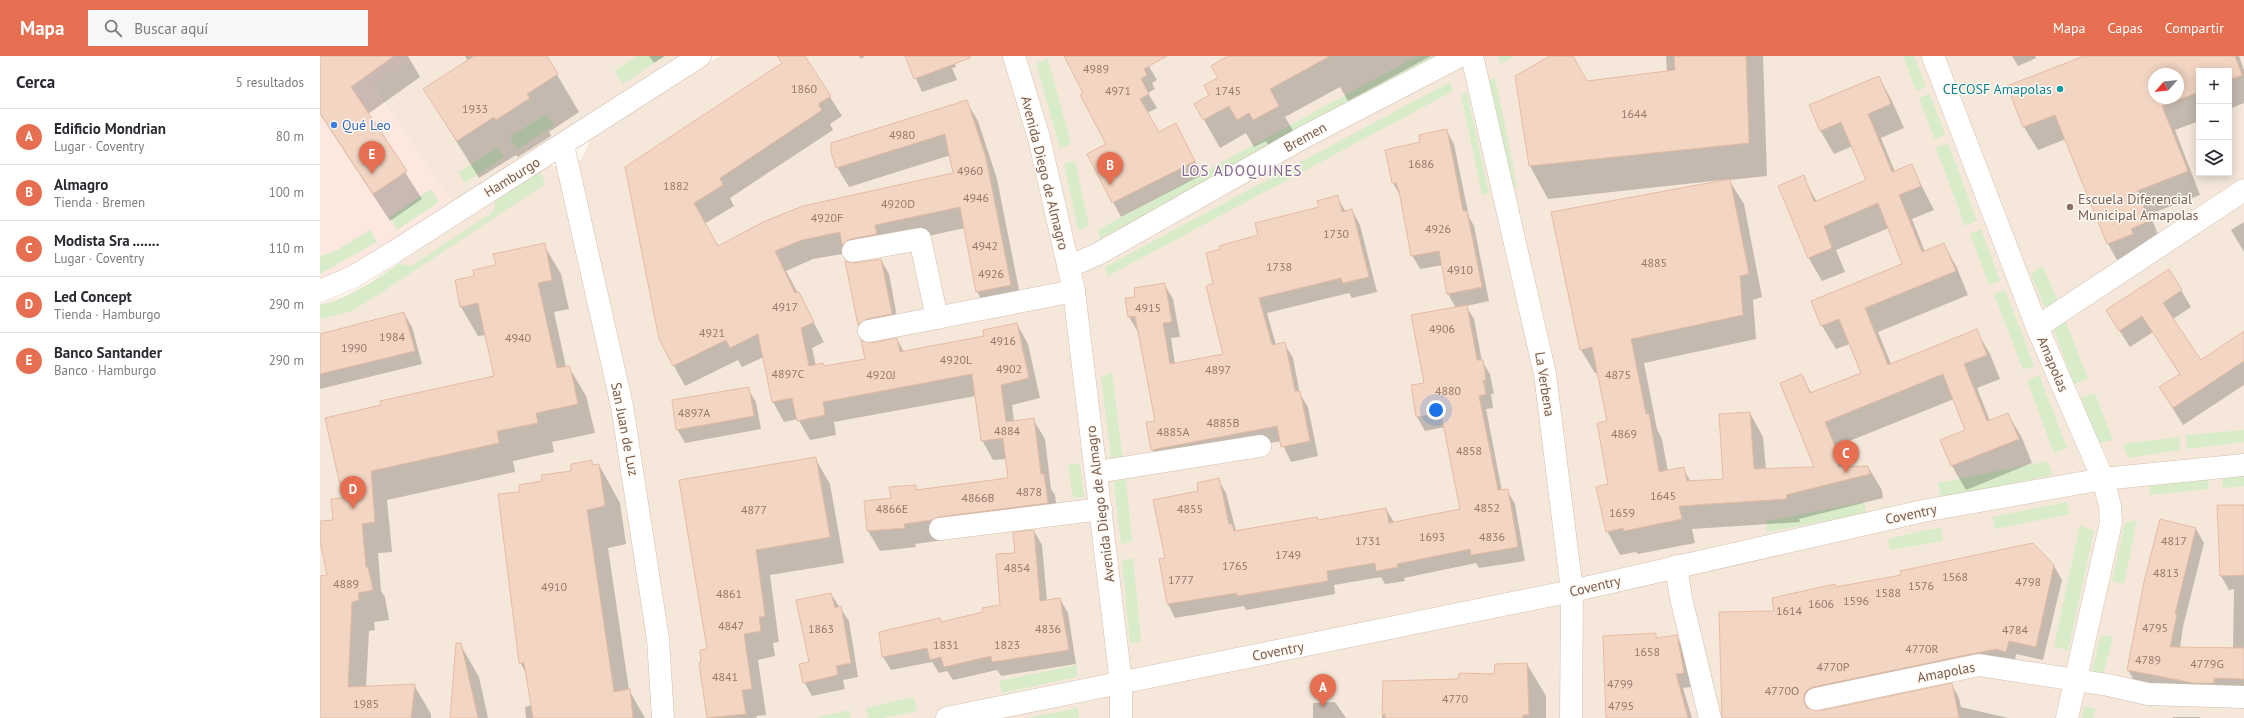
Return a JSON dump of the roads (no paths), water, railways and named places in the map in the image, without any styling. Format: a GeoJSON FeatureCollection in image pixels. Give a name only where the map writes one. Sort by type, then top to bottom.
{"type":"FeatureCollection","features":[{"type":"Feature","properties":{"kind":"street","name":"Hamburgo"},"geometry":{"type":"LineString","coordinates":[[320,291],[353,277],[563,145],[700,56]]}},
{"type":"Feature","properties":{"kind":"street","name":"Avenida Diego de Almagro"},"geometry":{"type":"LineString","coordinates":[[1014,56],[1039,138],[1074,291],[1097,472],[1121,683],[1121,718]]}},
{"type":"Feature","properties":{"kind":"street","name":"Bremen"},"geometry":{"type":"LineString","coordinates":[[1068,267],[1098,254],[1306,136],[1460,56]]}},
{"type":"Feature","properties":{"kind":"street","name":"La Verbena"},"geometry":{"type":"LineString","coordinates":[[1472,56],[1545,374],[1572,591],[1571,718]]}},
{"type":"Feature","properties":{"kind":"street","name":"Amapolas"},"geometry":{"type":"LineString","coordinates":[[1933,56],[2037,327],[2103,479],[2110,506],[2111,522],[2067,718]]}},
{"type":"Feature","properties":{"kind":"street","name":"San Juan de Luz"},"geometry":{"type":"LineString","coordinates":[[563,145],[571,174],[622,406],[658,639],[663,718]]}},
{"type":"Feature","properties":{"kind":"street"},"geometry":{"type":"LineString","coordinates":[[2037,327],[2244,190]]}},
{"type":"Feature","properties":{"kind":"street"},"geometry":{"type":"LineString","coordinates":[[853,251],[920,239],[937,318]]}},
{"type":"Feature","properties":{"kind":"street"},"geometry":{"type":"LineString","coordinates":[[869,331],[1074,291]]}},
{"type":"Feature","properties":{"kind":"street"},"geometry":{"type":"LineString","coordinates":[[1097,472],[1260,446]]}},
{"type":"Feature","properties":{"kind":"street","name":"Coventry"},"geometry":{"type":"LineString","coordinates":[[947,718],[1572,591],[1676,566],[1923,511],[2103,479],[2244,465]]}},
{"type":"Feature","properties":{"kind":"street"},"geometry":{"type":"LineString","coordinates":[[940,529],[1101,510]]}},
{"type":"Feature","properties":{"kind":"street"},"geometry":{"type":"LineString","coordinates":[[1676,566],[1684,608],[1710,718]]}},
{"type":"Feature","properties":{"kind":"street","name":"Amapolas"},"geometry":{"type":"LineString","coordinates":[[1816,699],[1978,665],[2076,680]]}},
{"type":"Feature","properties":{"kind":"street"},"geometry":{"type":"LineString","coordinates":[[2076,680],[2148,694],[2244,697]]}},
{"type":"Feature","properties":{"kind":"place","name":"CECOSF Amapolas"},"geometry":{"type":"Point","coordinates":[2060,89]}},
{"type":"Feature","properties":{"kind":"place","name":"Qué Leo"},"geometry":{"type":"Point","coordinates":[334,125]}},
{"type":"Feature","properties":{"kind":"place","name":"Banco Santander"},"geometry":{"type":"Point","coordinates":[372,174]}},
{"type":"Feature","properties":{"kind":"place","name":"Almagro"},"geometry":{"type":"Point","coordinates":[1110,185]}},
{"type":"Feature","properties":{"kind":"place","name":"Escuela Diferencial Municipal Amapolas"},"geometry":{"type":"Point","coordinates":[2070,207]}},
{"type":"Feature","properties":{"kind":"place","name":"Modista Sra ......."},"geometry":{"type":"Point","coordinates":[1846,473]}},
{"type":"Feature","properties":{"kind":"place","name":"Led Concept"},"geometry":{"type":"Point","coordinates":[353,509]}},
{"type":"Feature","properties":{"kind":"place","name":"Edificio Mondrian"},"geometry":{"type":"Point","coordinates":[1323,707]}},
{"type":"Feature","properties":{"kind":"district","name":"LOS ADOQUINES"},"geometry":{"type":"Point","coordinates":[1242,170]}}]}
